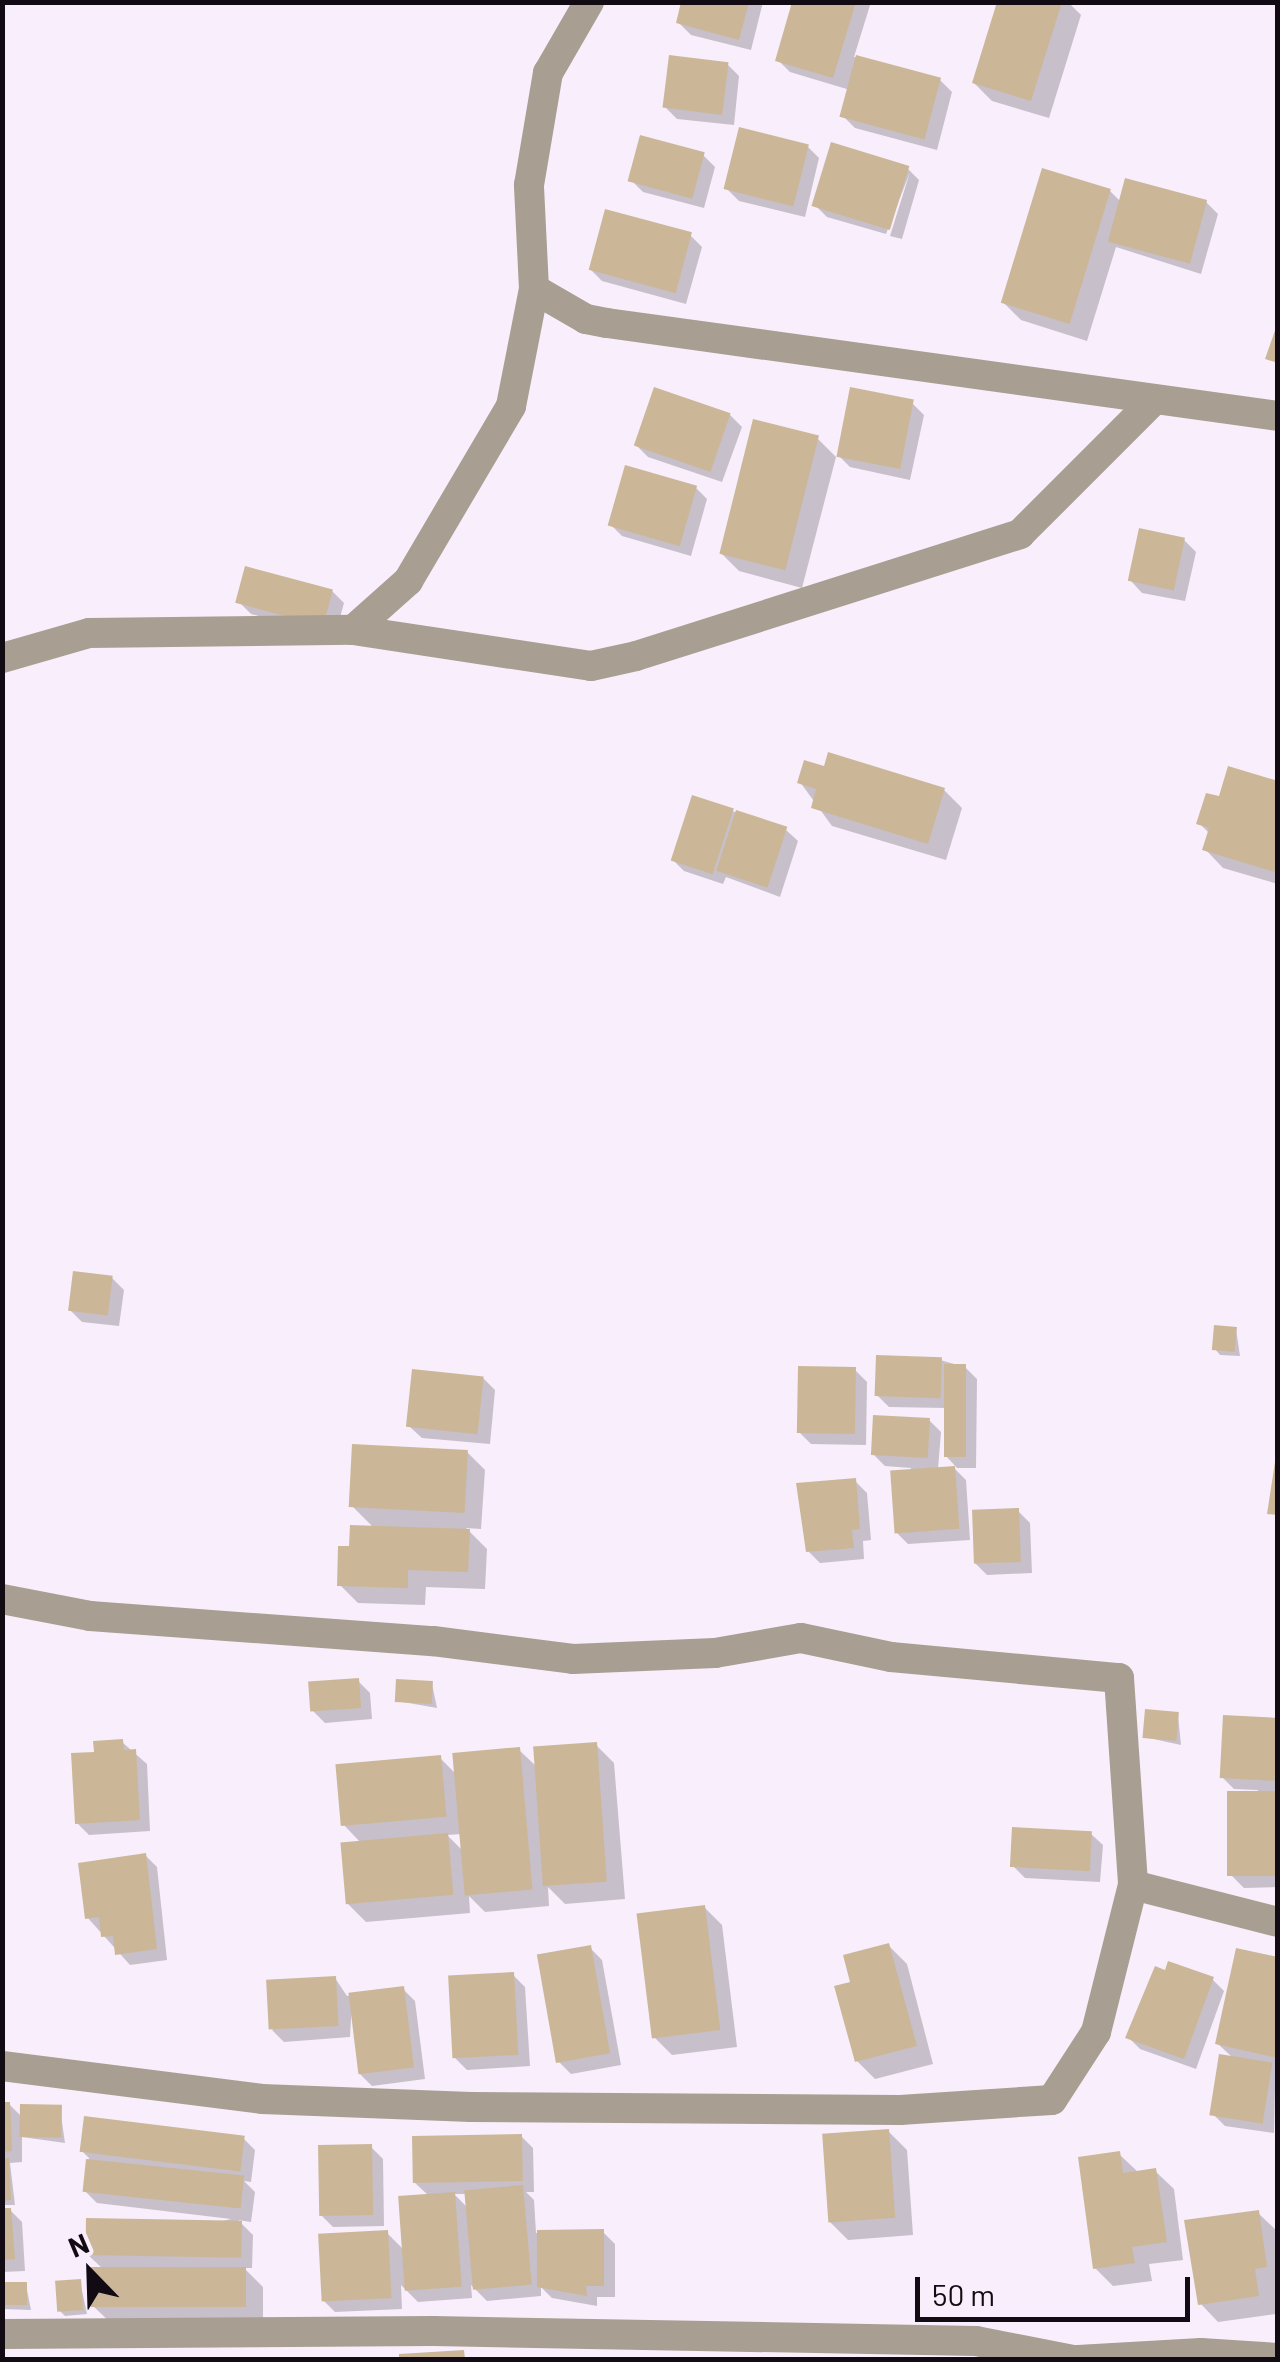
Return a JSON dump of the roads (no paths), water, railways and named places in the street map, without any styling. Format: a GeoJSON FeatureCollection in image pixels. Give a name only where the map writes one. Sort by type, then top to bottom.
{"type":"FeatureCollection","features":[{"type":"Feature","properties":{"kind":"street"},"geometry":{"type":"LineString","coordinates":[[353,630],[408,581],[511,406],[534,289],[529,186],[548,74],[589,2]]}},
{"type":"Feature","properties":{"kind":"street"},"geometry":{"type":"LineString","coordinates":[[534,289],[586,319],[608,323],[1278,416]]}},
{"type":"Feature","properties":{"kind":"street"},"geometry":{"type":"LineString","coordinates":[[2,658],[89,632],[353,630],[592,666],[636,656],[1020,534],[1154,400]]}},
{"type":"Feature","properties":{"kind":"street"},"geometry":{"type":"LineString","coordinates":[[2,1598],[90,1616],[433,1641],[573,1659],[715,1652],[801,1638],[891,1657],[1119,1678],[1133,1885],[1096,2032],[1052,2100],[900,2110],[471,2107],[262,2099],[2,2066]]}},
{"type":"Feature","properties":{"kind":"street"},"geometry":{"type":"LineString","coordinates":[[1133,1885],[1278,1922]]}},
{"type":"Feature","properties":{"kind":"street"},"geometry":{"type":"LineString","coordinates":[[2,2334],[433,2331],[937,2340],[1034,2348],[1076,2360],[1201,2353],[1278,2358]]}}]}
